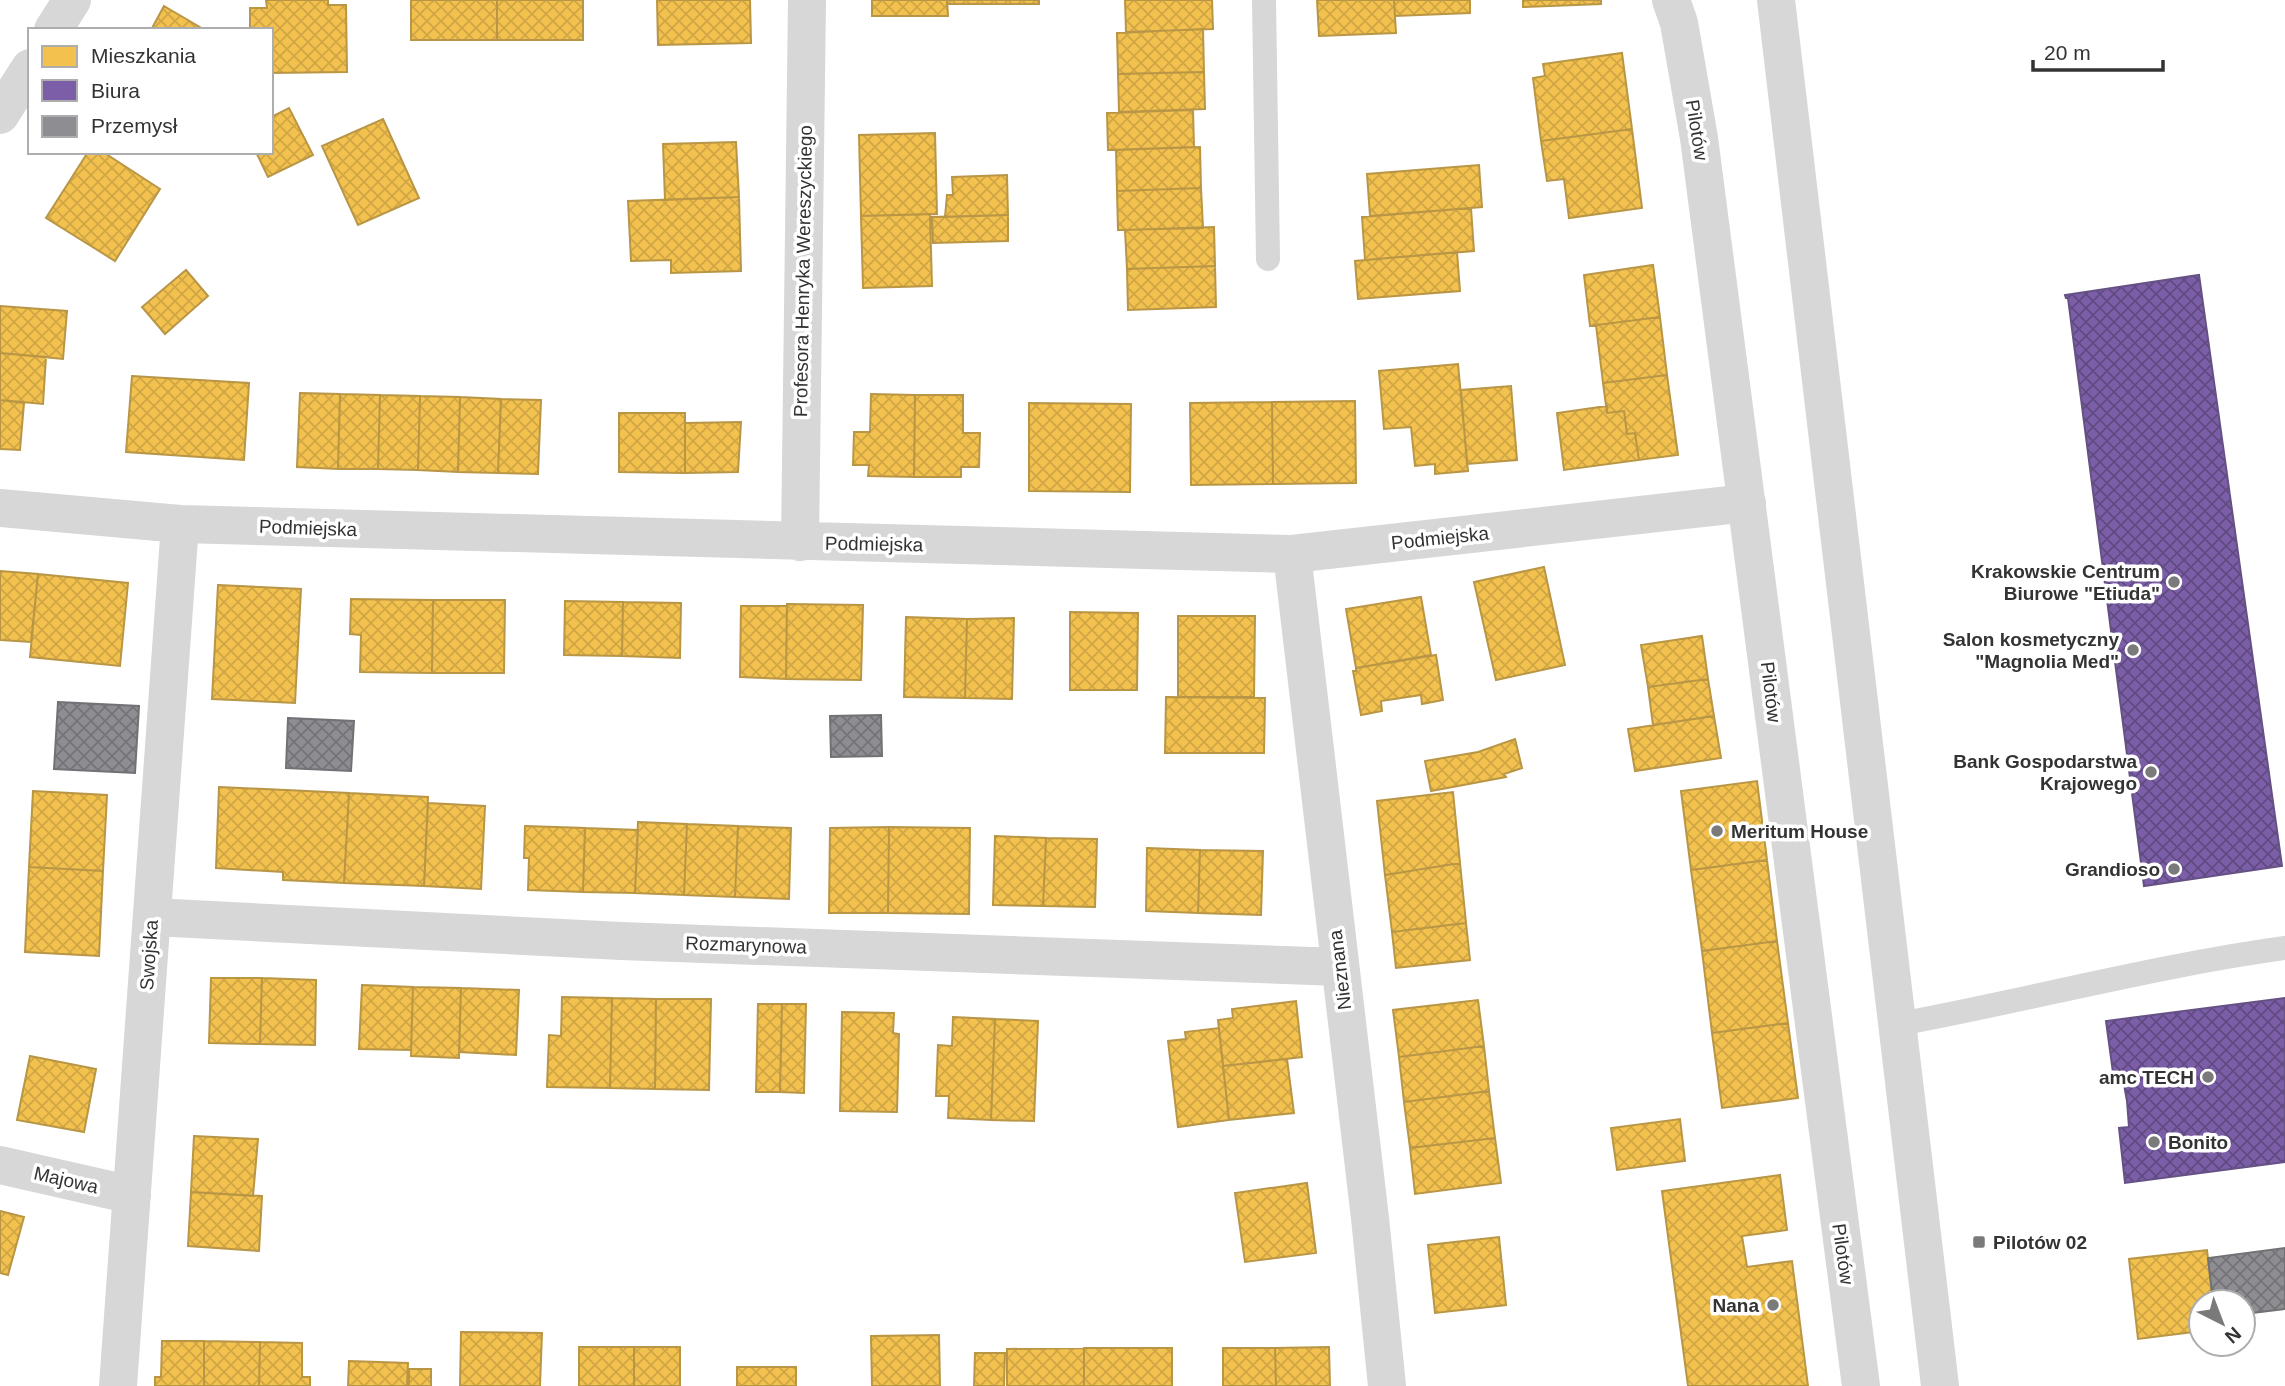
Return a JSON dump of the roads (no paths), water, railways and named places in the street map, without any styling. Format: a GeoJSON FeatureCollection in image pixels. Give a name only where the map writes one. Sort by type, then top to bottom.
{"type":"FeatureCollection","features":[{"type":"Feature","properties":{"kind":"street"},"geometry":{"type":"LineString","coordinates":[[54,28],[72,0]]}},
{"type":"Feature","properties":{"kind":"street","name":"Profesora Henryka Wereszyckiego"},"geometry":{"type":"LineString","coordinates":[[800,542],[807,0]]}},
{"type":"Feature","properties":{"kind":"street","name":"Pilotów"},"geometry":{"type":"LineString","coordinates":[[1671,0],[1679,23],[1699,138],[1861,1386]]}},
{"type":"Feature","properties":{"kind":"street"},"geometry":{"type":"LineString","coordinates":[[1776,0],[1940,1386]]}},
{"type":"Feature","properties":{"kind":"street"},"geometry":{"type":"LineString","coordinates":[[0,115],[28,71]]}},
{"type":"Feature","properties":{"kind":"street","name":"Podmiejska"},"geometry":{"type":"LineString","coordinates":[[0,508],[180,524],[1292,554],[1747,503]]}},
{"type":"Feature","properties":{"kind":"street","name":"Swojska"},"geometry":{"type":"LineString","coordinates":[[118,1386],[180,524]]}},
{"type":"Feature","properties":{"kind":"street","name":"Nieznana"},"geometry":{"type":"LineString","coordinates":[[1292,554],[1370,1218],[1387,1386]]}},
{"type":"Feature","properties":{"kind":"street","name":"Rozmarynowa"},"geometry":{"type":"LineString","coordinates":[[152,917],[608,940],[1340,967]]}},
{"type":"Feature","properties":{"kind":"street","name":"Majowa"},"geometry":{"type":"LineString","coordinates":[[0,1165],[132,1195]]}},
{"type":"Feature","properties":{"kind":"lane"},"geometry":{"type":"LineString","coordinates":[[1264,0],[1268,259]]}},
{"type":"Feature","properties":{"kind":"lane"},"geometry":{"type":"LineString","coordinates":[[1899,1024],[2127,975],[2285,948]]}},
{"type":"Feature","properties":{"kind":"place","name":"Krakowskie Centrum Biurowe \"Etiuda\""},"geometry":{"type":"Point","coordinates":[2174,582]}},
{"type":"Feature","properties":{"kind":"place","name":"Salon kosmetyczny \"Magnolia Med\""},"geometry":{"type":"Point","coordinates":[2133,650]}},
{"type":"Feature","properties":{"kind":"place","name":"Bank Gospodarstwa Krajowego"},"geometry":{"type":"Point","coordinates":[2151,772]}},
{"type":"Feature","properties":{"kind":"place","name":"Meritum House"},"geometry":{"type":"Point","coordinates":[1717,831]}},
{"type":"Feature","properties":{"kind":"place","name":"Grandioso"},"geometry":{"type":"Point","coordinates":[2174,869]}},
{"type":"Feature","properties":{"kind":"place","name":"amc TECH"},"geometry":{"type":"Point","coordinates":[2208,1077]}},
{"type":"Feature","properties":{"kind":"place","name":"Bonito"},"geometry":{"type":"Point","coordinates":[2154,1142]}},
{"type":"Feature","properties":{"kind":"place","name":"Pilotów 02"},"geometry":{"type":"Point","coordinates":[1979,1242]}},
{"type":"Feature","properties":{"kind":"place","name":"Nana"},"geometry":{"type":"Point","coordinates":[1773,1305]}}]}
